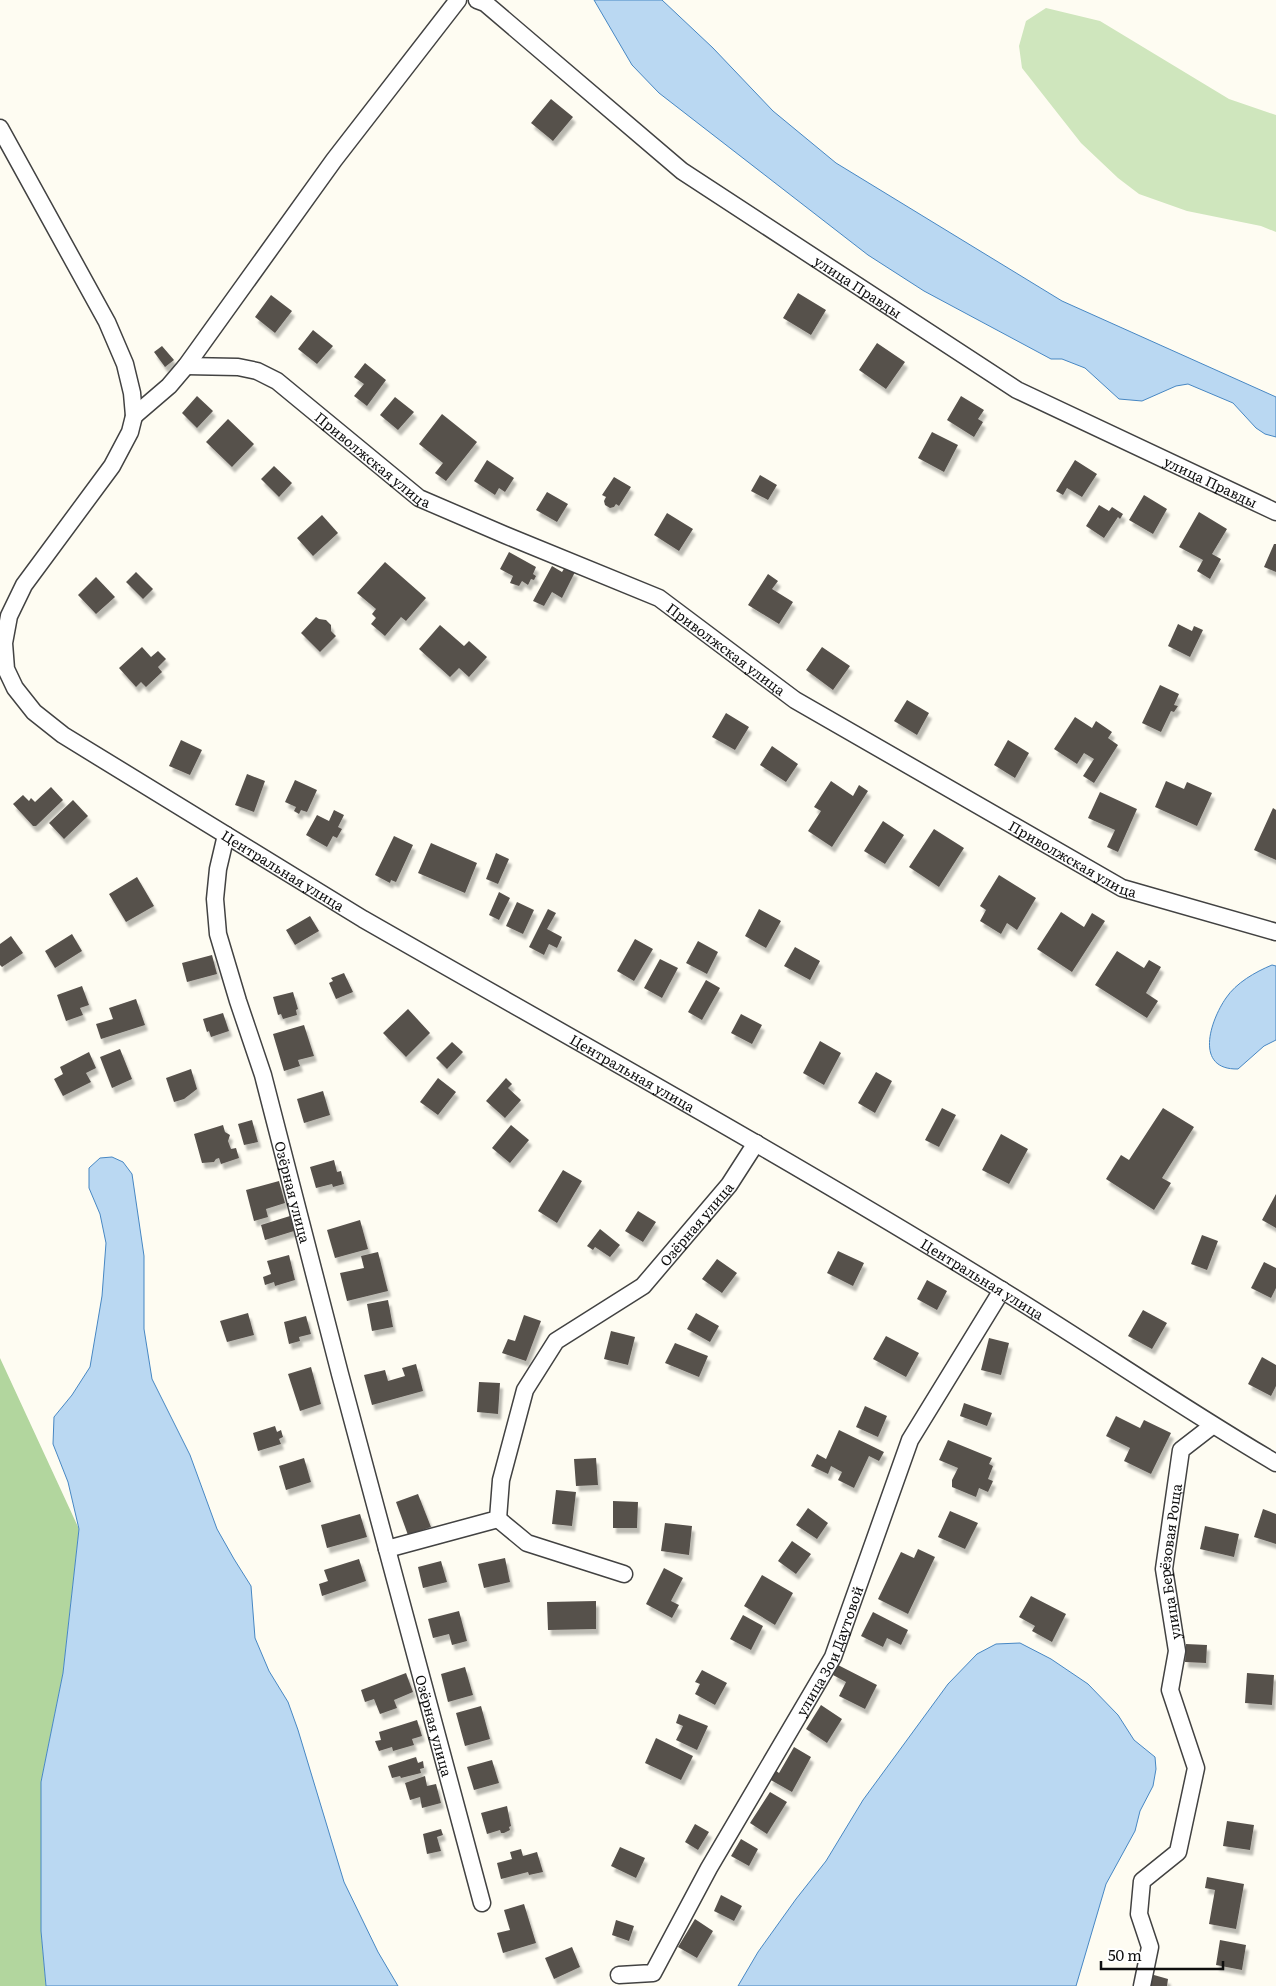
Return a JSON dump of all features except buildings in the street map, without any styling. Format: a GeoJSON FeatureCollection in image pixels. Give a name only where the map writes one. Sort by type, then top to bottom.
{"type":"FeatureCollection","features":[{"type":"Feature","properties":{"kind":"street"},"geometry":{"type":"LineString","coordinates":[[134,416],[169,386],[186,366],[334,160],[458,0]]}},
{"type":"Feature","properties":{"kind":"street","name":"улица Правды"},"geometry":{"type":"LineString","coordinates":[[477,0],[486,3],[682,171],[1017,390],[1276,512]]}},
{"type":"Feature","properties":{"kind":"street"},"geometry":{"type":"LineString","coordinates":[[0,128],[107,322],[125,364],[132,393],[134,416],[130,432],[112,466],[24,585],[9,616],[4,643],[3,668]]}},
{"type":"Feature","properties":{"kind":"street","name":"Приволжская улица"},"geometry":{"type":"LineString","coordinates":[[186,366],[238,366],[257,371],[277,381],[419,498],[659,598],[795,700],[1122,888],[1276,932]]}},
{"type":"Feature","properties":{"kind":"street","name":"Центральная улица"},"geometry":{"type":"LineString","coordinates":[[3,668],[14,688],[34,712],[63,735],[363,919],[756,1143],[1002,1290],[1212,1426],[1276,1463]]}},
{"type":"Feature","properties":{"kind":"street","name":"Озёрная улица"},"geometry":{"type":"LineString","coordinates":[[226,835],[218,870],[215,899],[218,934],[263,1075],[482,1903]]}},
{"type":"Feature","properties":{"kind":"street","name":"Озёрная улица"},"geometry":{"type":"LineString","coordinates":[[498,1519],[501,1480],[525,1390],[556,1341],[643,1286],[729,1185],[756,1143]]}},
{"type":"Feature","properties":{"kind":"street","name":"улица Зои Даутовой"},"geometry":{"type":"LineString","coordinates":[[619,1975],[652,1973],[709,1868],[833,1657],[910,1440],[1002,1290]]}},
{"type":"Feature","properties":{"kind":"street","name":"улица Берёзовая Роща"},"geometry":{"type":"LineString","coordinates":[[1142,1986],[1150,1947],[1139,1914],[1142,1881],[1178,1852],[1196,1768],[1170,1690],[1177,1651],[1164,1569],[1181,1450],[1212,1426]]}},
{"type":"Feature","properties":{"kind":"street"},"geometry":{"type":"LineString","coordinates":[[387,1549],[498,1519],[527,1543],[624,1574]]}},
{"type":"Feature","properties":{"kind":"green space"},"geometry":{"type":"Polygon","coordinates":[[[1046,8],[1100,21],[1229,99],[1276,115],[1276,232],[1261,226],[1187,211],[1139,194],[1118,178],[1081,143],[1022,68],[1019,46],[1026,21],[1046,8]]]}},
{"type":"Feature","properties":{"kind":"green space"},"geometry":{"type":"Polygon","coordinates":[[[0,1358],[79,1529],[63,1673],[41,1782],[41,1931],[46,1986],[0,1986],[0,1358]]]}},
{"type":"Feature","properties":{"kind":"water"},"geometry":{"type":"Polygon","coordinates":[[[594,0],[662,0],[713,48],[773,111],[836,163],[1062,301],[1276,397],[1276,437],[1265,434],[1256,428],[1233,403],[1188,384],[1176,386],[1142,401],[1119,399],[1085,368],[1062,359],[1051,359],[924,291],[868,255],[659,93],[632,65],[594,0]]]}},
{"type":"Feature","properties":{"kind":"water"},"geometry":{"type":"Polygon","coordinates":[[[1272,965],[1276,966],[1276,1040],[1264,1046],[1238,1069],[1224,1067],[1215,1062],[1211,1053],[1210,1042],[1211,1031],[1220,1008],[1230,993],[1240,983],[1272,965]]]}},
{"type":"Feature","properties":{"kind":"water"},"geometry":{"type":"Polygon","coordinates":[[[112,1157],[123,1162],[132,1174],[144,1256],[144,1329],[152,1379],[190,1455],[217,1529],[251,1586],[255,1638],[269,1671],[288,1702],[344,1882],[378,1952],[398,1986],[46,1986],[41,1931],[41,1782],[63,1673],[79,1529],[68,1482],[53,1444],[54,1417],[72,1395],[90,1367],[102,1296],[106,1243],[100,1214],[89,1188],[89,1168],[100,1158],[112,1157]]]}},
{"type":"Feature","properties":{"kind":"water"},"geometry":{"type":"Polygon","coordinates":[[[1020,1643],[1051,1659],[1088,1684],[1118,1715],[1134,1740],[1155,1757],[1156,1769],[1153,1786],[1140,1811],[1135,1831],[1106,1884],[1076,1986],[738,1986],[758,1952],[826,1861],[863,1800],[948,1684],[977,1654],[996,1644],[1020,1643]]]}}]}
